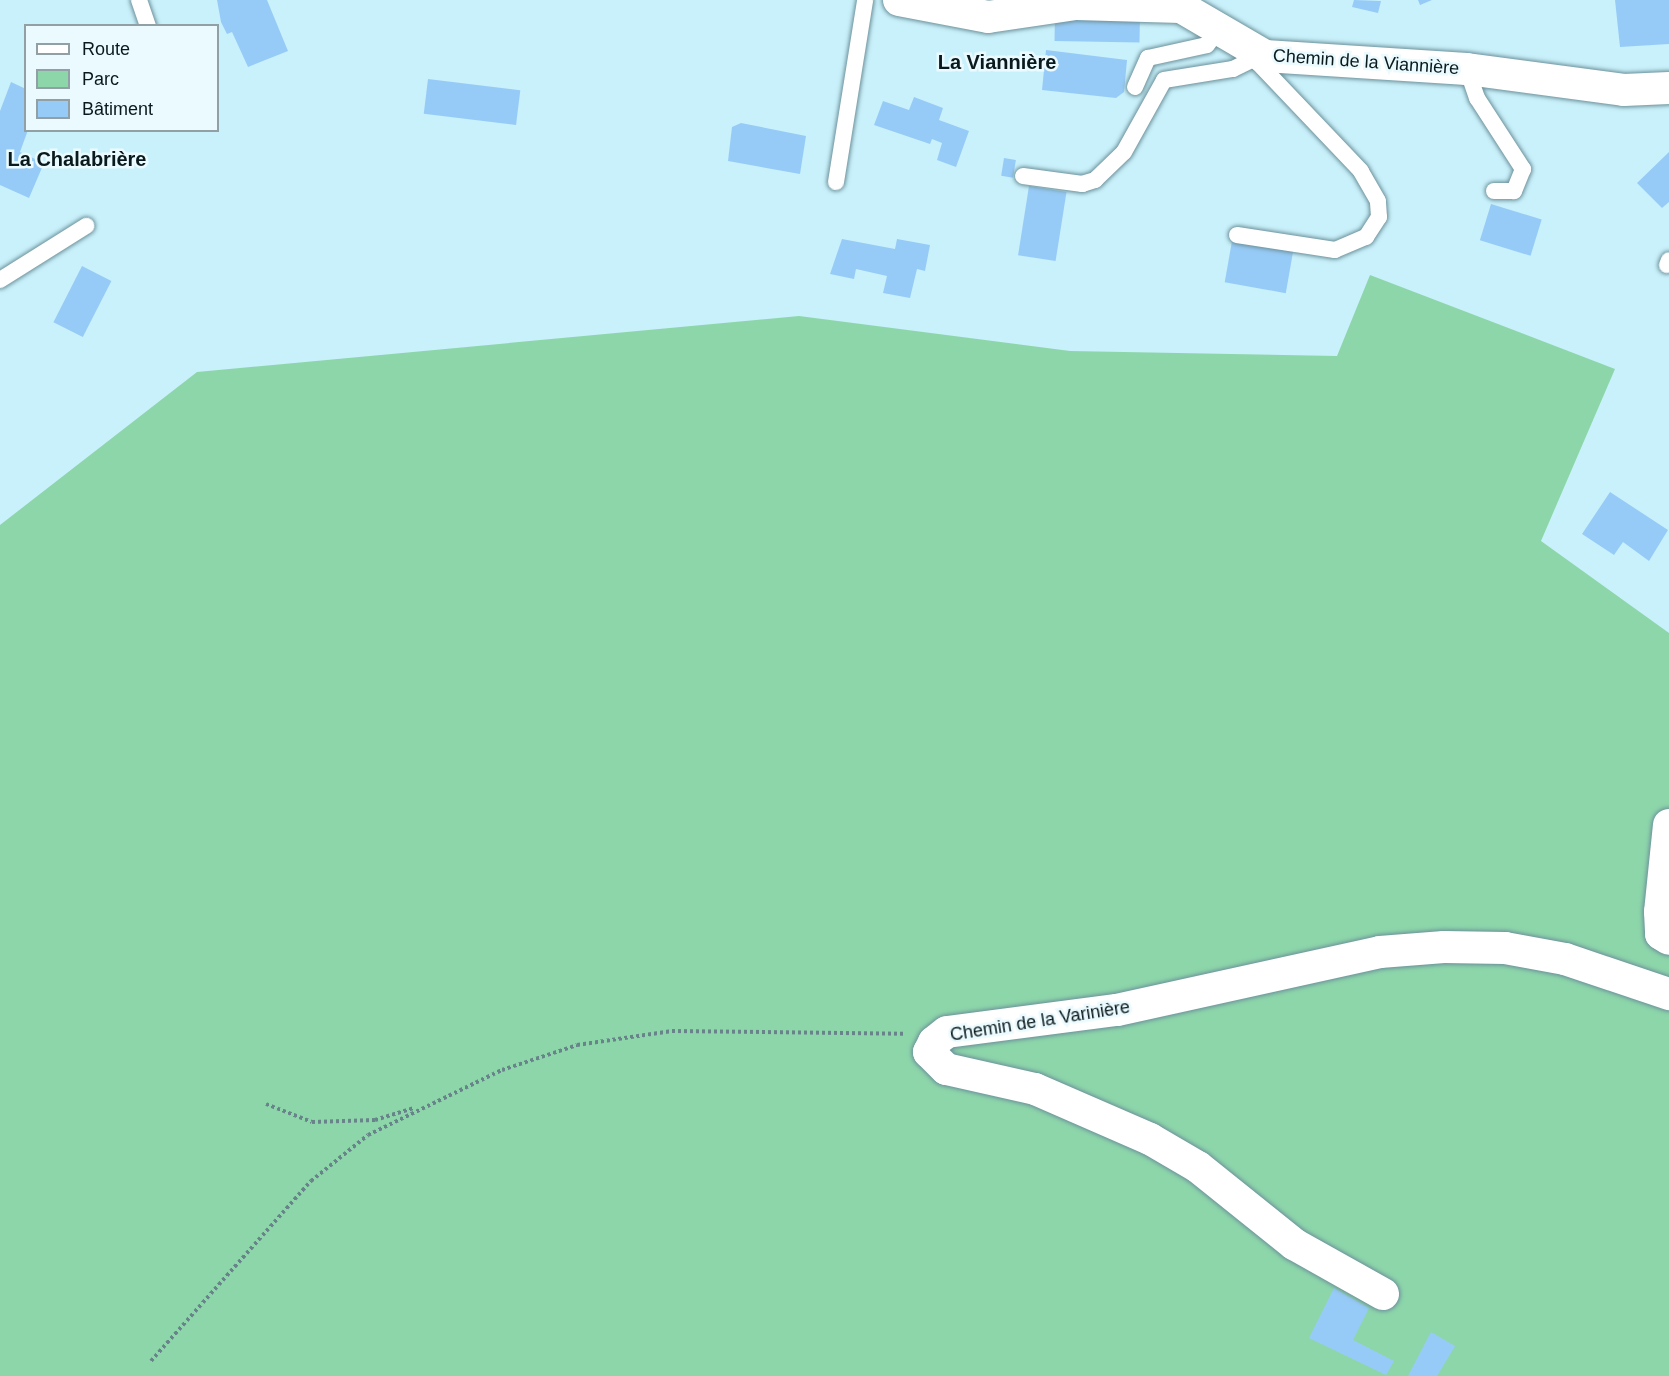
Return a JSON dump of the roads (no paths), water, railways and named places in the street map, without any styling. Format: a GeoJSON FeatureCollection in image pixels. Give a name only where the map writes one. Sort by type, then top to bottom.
{"type":"FeatureCollection","features":[{"type":"Feature","properties":{"kind":"street","name":"Chemin de la Viannière"},"geometry":{"type":"LineString","coordinates":[[899,0],[988,17],[1076,4],[1182,3],[1257,55],[1467,69],[1624,90],[1669,88]]}},
{"type":"Feature","properties":{"kind":"street"},"geometry":{"type":"LineString","coordinates":[[1669,825],[1660,912],[1661,934],[1669,939]]}},
{"type":"Feature","properties":{"kind":"street","name":"Chemin de la Varinière"},"geometry":{"type":"LineString","coordinates":[[1383,1294],[1294,1244],[1198,1167],[1150,1139],[1044,1092],[934,1062],[929,1052],[947,1032],[1117,1010],[1380,952],[1444,947],[1505,948],[1565,959],[1669,994]]}},
{"type":"Feature","properties":{"kind":"lane"},"geometry":{"type":"LineString","coordinates":[[139,0],[147,24]]}},
{"type":"Feature","properties":{"kind":"lane"},"geometry":{"type":"LineString","coordinates":[[836,182],[865,0]]}},
{"type":"Feature","properties":{"kind":"lane"},"geometry":{"type":"LineString","coordinates":[[1135,87],[1148,58],[1207,45],[1220,28]]}},
{"type":"Feature","properties":{"kind":"lane"},"geometry":{"type":"LineString","coordinates":[[1023,176],[1082,184],[1095,180],[1124,152],[1164,80],[1233,69],[1257,55],[1361,171],[1378,201],[1379,217],[1366,237],[1335,250],[1237,235]]}},
{"type":"Feature","properties":{"kind":"lane"},"geometry":{"type":"LineString","coordinates":[[1467,69],[1477,98],[1523,169],[1514,191],[1494,191]]}},
{"type":"Feature","properties":{"kind":"lane"},"geometry":{"type":"LineString","coordinates":[[0,280],[86,226]]}},
{"type":"Feature","properties":{"kind":"district","name":"La Viannière"},"geometry":{"type":"Point","coordinates":[997,62]}},
{"type":"Feature","properties":{"kind":"district","name":"La Chalabrière"},"geometry":{"type":"Point","coordinates":[77,159]}}]}
